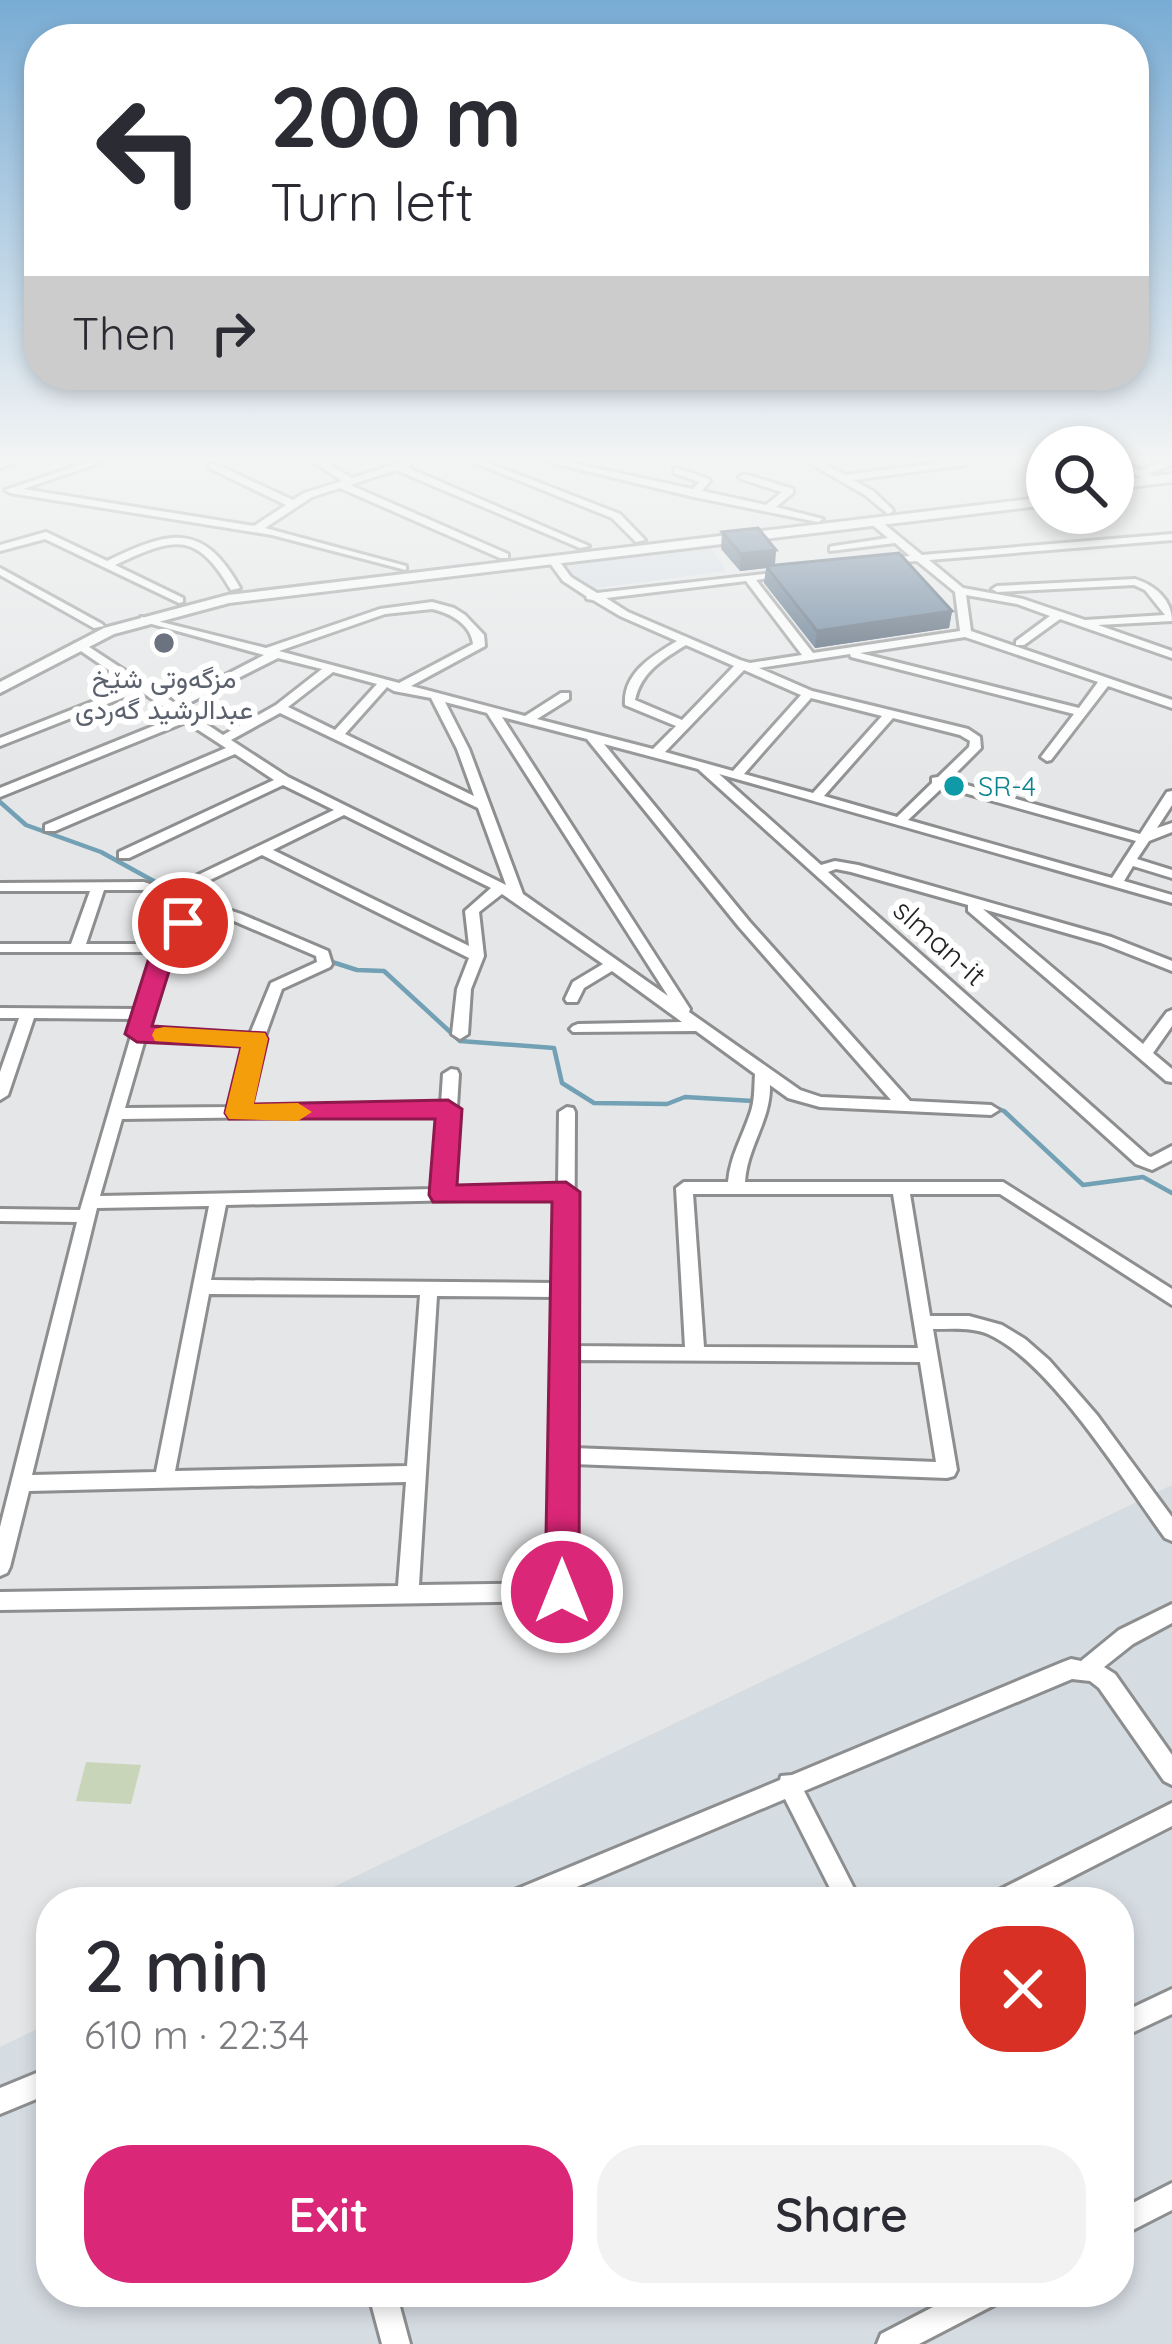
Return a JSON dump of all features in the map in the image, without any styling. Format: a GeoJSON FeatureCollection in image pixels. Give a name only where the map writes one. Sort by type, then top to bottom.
{"type":"FeatureCollection","features":[{"type":"Feature","properties":{"kind":"main road"},"geometry":{"type":"LineString","coordinates":[[2,681],[98,626],[178,600],[235,588],[374,571]]}},
{"type":"Feature","properties":{"kind":"main road"},"geometry":{"type":"LineString","coordinates":[[46,655],[145,619],[238,597],[450,571]]}},
{"type":"Feature","properties":{"kind":"street"},"geometry":{"type":"LineString","coordinates":[[1,571],[98,626]]}},
{"type":"Feature","properties":{"kind":"street"},"geometry":{"type":"LineString","coordinates":[[125,571],[178,600]]}},
{"type":"Feature","properties":{"kind":"street"},"geometry":{"type":"LineString","coordinates":[[227,571],[235,588]]}},
{"type":"Feature","properties":{"kind":"street"},"geometry":{"type":"LineString","coordinates":[[561,571],[590,596],[808,694],[964,732],[976,740],[975,748],[900,821]]}},
{"type":"Feature","properties":{"kind":"street"},"geometry":{"type":"LineString","coordinates":[[590,596],[795,571]]}},
{"type":"Feature","properties":{"kind":"street"},"geometry":{"type":"LineString","coordinates":[[940,571],[960,590],[966,633]]}},
{"type":"Feature","properties":{"kind":"street"},"geometry":{"type":"LineString","coordinates":[[749,578],[810,657]]}},
{"type":"Feature","properties":{"kind":"street"},"geometry":{"type":"LineString","coordinates":[[0,584],[14,579]]}},
{"type":"Feature","properties":{"kind":"street"},"geometry":{"type":"LineString","coordinates":[[960,590],[1135,582],[1149,588],[1172,617]]}},
{"type":"Feature","properties":{"kind":"street"},"geometry":{"type":"LineString","coordinates":[[978,590],[1172,655]]}},
{"type":"Feature","properties":{"kind":"street"},"geometry":{"type":"LineString","coordinates":[[173,707],[269,654],[356,618],[449,609],[478,635],[479,646],[391,686],[337,735]]}},
{"type":"Feature","properties":{"kind":"street"},"geometry":{"type":"LineString","coordinates":[[1020,643],[1060,614]]}},
{"type":"Feature","properties":{"kind":"street"},"geometry":{"type":"LineString","coordinates":[[1081,622],[1172,617]]}},
{"type":"Feature","properties":{"kind":"street"},"geometry":{"type":"LineString","coordinates":[[145,619],[700,765],[1172,898]]}},
{"type":"Feature","properties":{"kind":"street"},"geometry":{"type":"LineString","coordinates":[[953,619],[966,633]]}},
{"type":"Feature","properties":{"kind":"street"},"geometry":{"type":"LineString","coordinates":[[656,754],[747,665],[966,633],[1172,704]]}},
{"type":"Feature","properties":{"kind":"street"},"geometry":{"type":"LineString","coordinates":[[682,724],[629,702],[629,691],[657,658],[686,641]]}},
{"type":"Feature","properties":{"kind":"street"},"geometry":{"type":"LineString","coordinates":[[79,644],[284,780],[517,896],[694,1020],[762,1076],[805,1099],[991,1110]]}},
{"type":"Feature","properties":{"kind":"street"},"geometry":{"type":"LineString","coordinates":[[845,652],[1081,712]]}},
{"type":"Feature","properties":{"kind":"street"},"geometry":{"type":"LineString","coordinates":[[50,828],[228,744],[329,670]]}},
{"type":"Feature","properties":{"kind":"street"},"geometry":{"type":"LineString","coordinates":[[1047,757],[1103,684]]}},
{"type":"Feature","properties":{"kind":"street"},"geometry":{"type":"LineString","coordinates":[[0,742],[142,686]]}},
{"type":"Feature","properties":{"kind":"street"},"geometry":{"type":"LineString","coordinates":[[736,775],[808,694]]}},
{"type":"Feature","properties":{"kind":"street"},"geometry":{"type":"LineString","coordinates":[[525,722],[566,696]]}},
{"type":"Feature","properties":{"kind":"street"},"geometry":{"type":"LineString","coordinates":[[437,698],[464,748],[517,896]]}},
{"type":"Feature","properties":{"kind":"street"},"geometry":{"type":"LineString","coordinates":[[280,708],[485,806]]}},
{"type":"Feature","properties":{"kind":"street"},"geometry":{"type":"LineString","coordinates":[[493,713],[694,1020]]}},
{"type":"Feature","properties":{"kind":"street"},"geometry":{"type":"LineString","coordinates":[[816,797],[889,716]]}},
{"type":"Feature","properties":{"kind":"street"},"geometry":{"type":"LineString","coordinates":[[11,811],[0,795],[187,717]]}},
{"type":"Feature","properties":{"kind":"street"},"geometry":{"type":"LineString","coordinates":[[592,739],[744,924],[904,1104]]}},
{"type":"Feature","properties":{"kind":"street","name":"slman-it"},"geometry":{"type":"LineString","coordinates":[[700,765],[1142,1160],[1152,1164],[1172,1152]]}},
{"type":"Feature","properties":{"kind":"street"},"geometry":{"type":"LineString","coordinates":[[124,854],[284,780]]}},
{"type":"Feature","properties":{"kind":"street"},"geometry":{"type":"LineString","coordinates":[[937,781],[1142,839],[1172,827]]}},
{"type":"Feature","properties":{"kind":"street"},"geometry":{"type":"LineString","coordinates":[[1116,882],[1172,795]]}},
{"type":"Feature","properties":{"kind":"street"},"geometry":{"type":"LineString","coordinates":[[182,888],[343,811]]}},
{"type":"Feature","properties":{"kind":"street"},"geometry":{"type":"LineString","coordinates":[[261,849],[477,956]]}},
{"type":"Feature","properties":{"kind":"street"},"geometry":{"type":"LineString","coordinates":[[1129,861],[1172,874]]}},
{"type":"Feature","properties":{"kind":"street"},"geometry":{"type":"LineString","coordinates":[[819,870],[835,865],[853,868],[1106,940],[1172,966]]}},
{"type":"Feature","properties":{"kind":"street"},"geometry":{"type":"LineString","coordinates":[[77,948],[99,886]]}},
{"type":"Feature","properties":{"kind":"street"},"geometry":{"type":"LineString","coordinates":[[0,887],[144,886],[236,917],[323,954],[326,964],[276,986],[256,1039],[238,1113]]}},
{"type":"Feature","properties":{"kind":"street"},"geometry":{"type":"LineString","coordinates":[[460,1034],[464,989],[477,956],[472,911],[500,888]]}},
{"type":"Feature","properties":{"kind":"street"},"geometry":{"type":"LineString","coordinates":[[968,904],[1172,1077]]}},
{"type":"Feature","properties":{"kind":"street"},"geometry":{"type":"LineString","coordinates":[[0,1567],[88,1209],[170,929],[236,917]]}},
{"type":"Feature","properties":{"kind":"street"},"geometry":{"type":"LineString","coordinates":[[0,948],[165,948]]}},
{"type":"Feature","properties":{"kind":"street"},"geometry":{"type":"LineString","coordinates":[[572,999],[578,985],[613,964]]}},
{"type":"Feature","properties":{"kind":"street"},"geometry":{"type":"LineString","coordinates":[[0,1013],[142,1014]]}},
{"type":"Feature","properties":{"kind":"street"},"geometry":{"type":"LineString","coordinates":[[1,1089],[28,1013]]}},
{"type":"Feature","properties":{"kind":"street"},"geometry":{"type":"LineString","coordinates":[[1145,1053],[1172,1015]]}},
{"type":"Feature","properties":{"kind":"street"},"geometry":{"type":"LineString","coordinates":[[578,1029],[694,1020]]}},
{"type":"Feature","properties":{"kind":"street"},"geometry":{"type":"LineString","coordinates":[[137,1034],[256,1039]]}},
{"type":"Feature","properties":{"kind":"street"},"geometry":{"type":"LineString","coordinates":[[442,1195],[451,1073]]}},
{"type":"Feature","properties":{"kind":"street"},"geometry":{"type":"LineString","coordinates":[[736,1187],[741,1143],[764,1110],[762,1076]]}},
{"type":"Feature","properties":{"kind":"street"},"geometry":{"type":"LineString","coordinates":[[115,1114],[448,1109]]}},
{"type":"Feature","properties":{"kind":"street"},"geometry":{"type":"LineString","coordinates":[[0,1601],[562,1592],[567,1112]]}},
{"type":"Feature","properties":{"kind":"street"},"geometry":{"type":"LineString","coordinates":[[563,1456],[947,1471],[900,1186]]}},
{"type":"Feature","properties":{"kind":"street"},"geometry":{"type":"LineString","coordinates":[[695,1354],[684,1188],[1003,1188],[1172,1298]]}},
{"type":"Feature","properties":{"kind":"street"},"geometry":{"type":"LineString","coordinates":[[0,1215],[218,1201],[566,1192]]}},
{"type":"Feature","properties":{"kind":"street"},"geometry":{"type":"LineString","coordinates":[[164,1479],[218,1201]]}},
{"type":"Feature","properties":{"kind":"street"},"geometry":{"type":"LineString","coordinates":[[201,1287],[565,1290]]}},
{"type":"Feature","properties":{"kind":"street"},"geometry":{"type":"LineString","coordinates":[[408,1595],[429,1289]]}},
{"type":"Feature","properties":{"kind":"street"},"geometry":{"type":"LineString","coordinates":[[922,1323],[992,1328],[1039,1360],[1172,1532]]}},
{"type":"Feature","properties":{"kind":"street"},"geometry":{"type":"LineString","coordinates":[[564,1353],[928,1355]]}},
{"type":"Feature","properties":{"kind":"street"},"geometry":{"type":"LineString","coordinates":[[23,1483],[417,1474]]}},
{"type":"Feature","properties":{"kind":"street"},"geometry":{"type":"LineString","coordinates":[[1086,1669],[1126,1637],[1172,1613]]}},
{"type":"Feature","properties":{"kind":"street"},"geometry":{"type":"LineString","coordinates":[[548,1887],[1071,1669],[1086,1669],[1106,1681],[1172,1774]]}},
{"type":"Feature","properties":{"kind":"street"},"geometry":{"type":"LineString","coordinates":[[789,1784],[841,1887]]}},
{"type":"Feature","properties":{"kind":"street"},"geometry":{"type":"LineString","coordinates":[[1028,1887],[1172,1814]]}},
{"type":"Feature","properties":{"kind":"street"},"geometry":{"type":"LineString","coordinates":[[1134,2020],[1172,2001]]}},
{"type":"Feature","properties":{"kind":"street"},"geometry":{"type":"LineString","coordinates":[[0,2101],[36,2086]]}},
{"type":"Feature","properties":{"kind":"street"},"geometry":{"type":"LineString","coordinates":[[1134,2216],[1172,2196]]}},
{"type":"Feature","properties":{"kind":"street"},"geometry":{"type":"LineString","coordinates":[[386,2307],[396,2344]]}},
{"type":"Feature","properties":{"kind":"street"},"geometry":{"type":"LineString","coordinates":[[891,2344],[961,2307]]}},
{"type":"Feature","properties":{"kind":"shaded area"},"geometry":{"type":"Polygon","coordinates":[[[570,571],[723,571],[590,589],[570,571]]]}},
{"type":"Feature","properties":{"kind":"shaded area"},"geometry":{"type":"Polygon","coordinates":[[[1172,1485],[1172,2344],[0,2344],[0,2047],[36,2029],[36,2307],[1134,2307],[1134,1887],[333,1887],[1172,1485]]]}},
{"type":"Feature","properties":{"kind":"green space"},"geometry":{"type":"Polygon","coordinates":[[[86,1762],[141,1765],[131,1804],[76,1801],[86,1762]]]}},
{"type":"Feature","properties":{"kind":"building"},"geometry":{"type":"Polygon","coordinates":[[[770,571],[916,571],[952,611],[817,631],[770,571]]]}},
{"type":"Feature","properties":{"kind":"waterway"},"geometry":{"type":"LineString","coordinates":[[0,802],[26,825],[101,852],[179,895]]}},
{"type":"Feature","properties":{"kind":"waterway"},"geometry":{"type":"LineString","coordinates":[[326,960],[357,970],[384,971],[460,1041],[554,1048],[562,1083],[594,1103],[667,1104],[685,1097],[753,1101]]}},
{"type":"Feature","properties":{"kind":"waterway"},"geometry":{"type":"LineString","coordinates":[[993,1107],[1004,1111],[1083,1185],[1143,1177],[1172,1193]]}},
{"type":"Feature","properties":{"kind":"slow traffic"},"geometry":{"type":"LineString","coordinates":[[164,1035],[256,1039],[238,1113],[298,1112]]}},
{"type":"Feature","properties":{"kind":"place","name":"مزگەوتی شێخ عبدالرشید گەردی"},"geometry":{"type":"Point","coordinates":[164,643]}},
{"type":"Feature","properties":{"kind":"place","name":"SR-4"},"geometry":{"type":"Point","coordinates":[954,786]}},
{"type":"Feature","properties":{"kind":"route"},"geometry":{"type":"LineString","coordinates":[[183,923],[170,929],[137,1034],[256,1039],[238,1113],[448,1109],[442,1195],[566,1192],[562,1592]]}}]}
